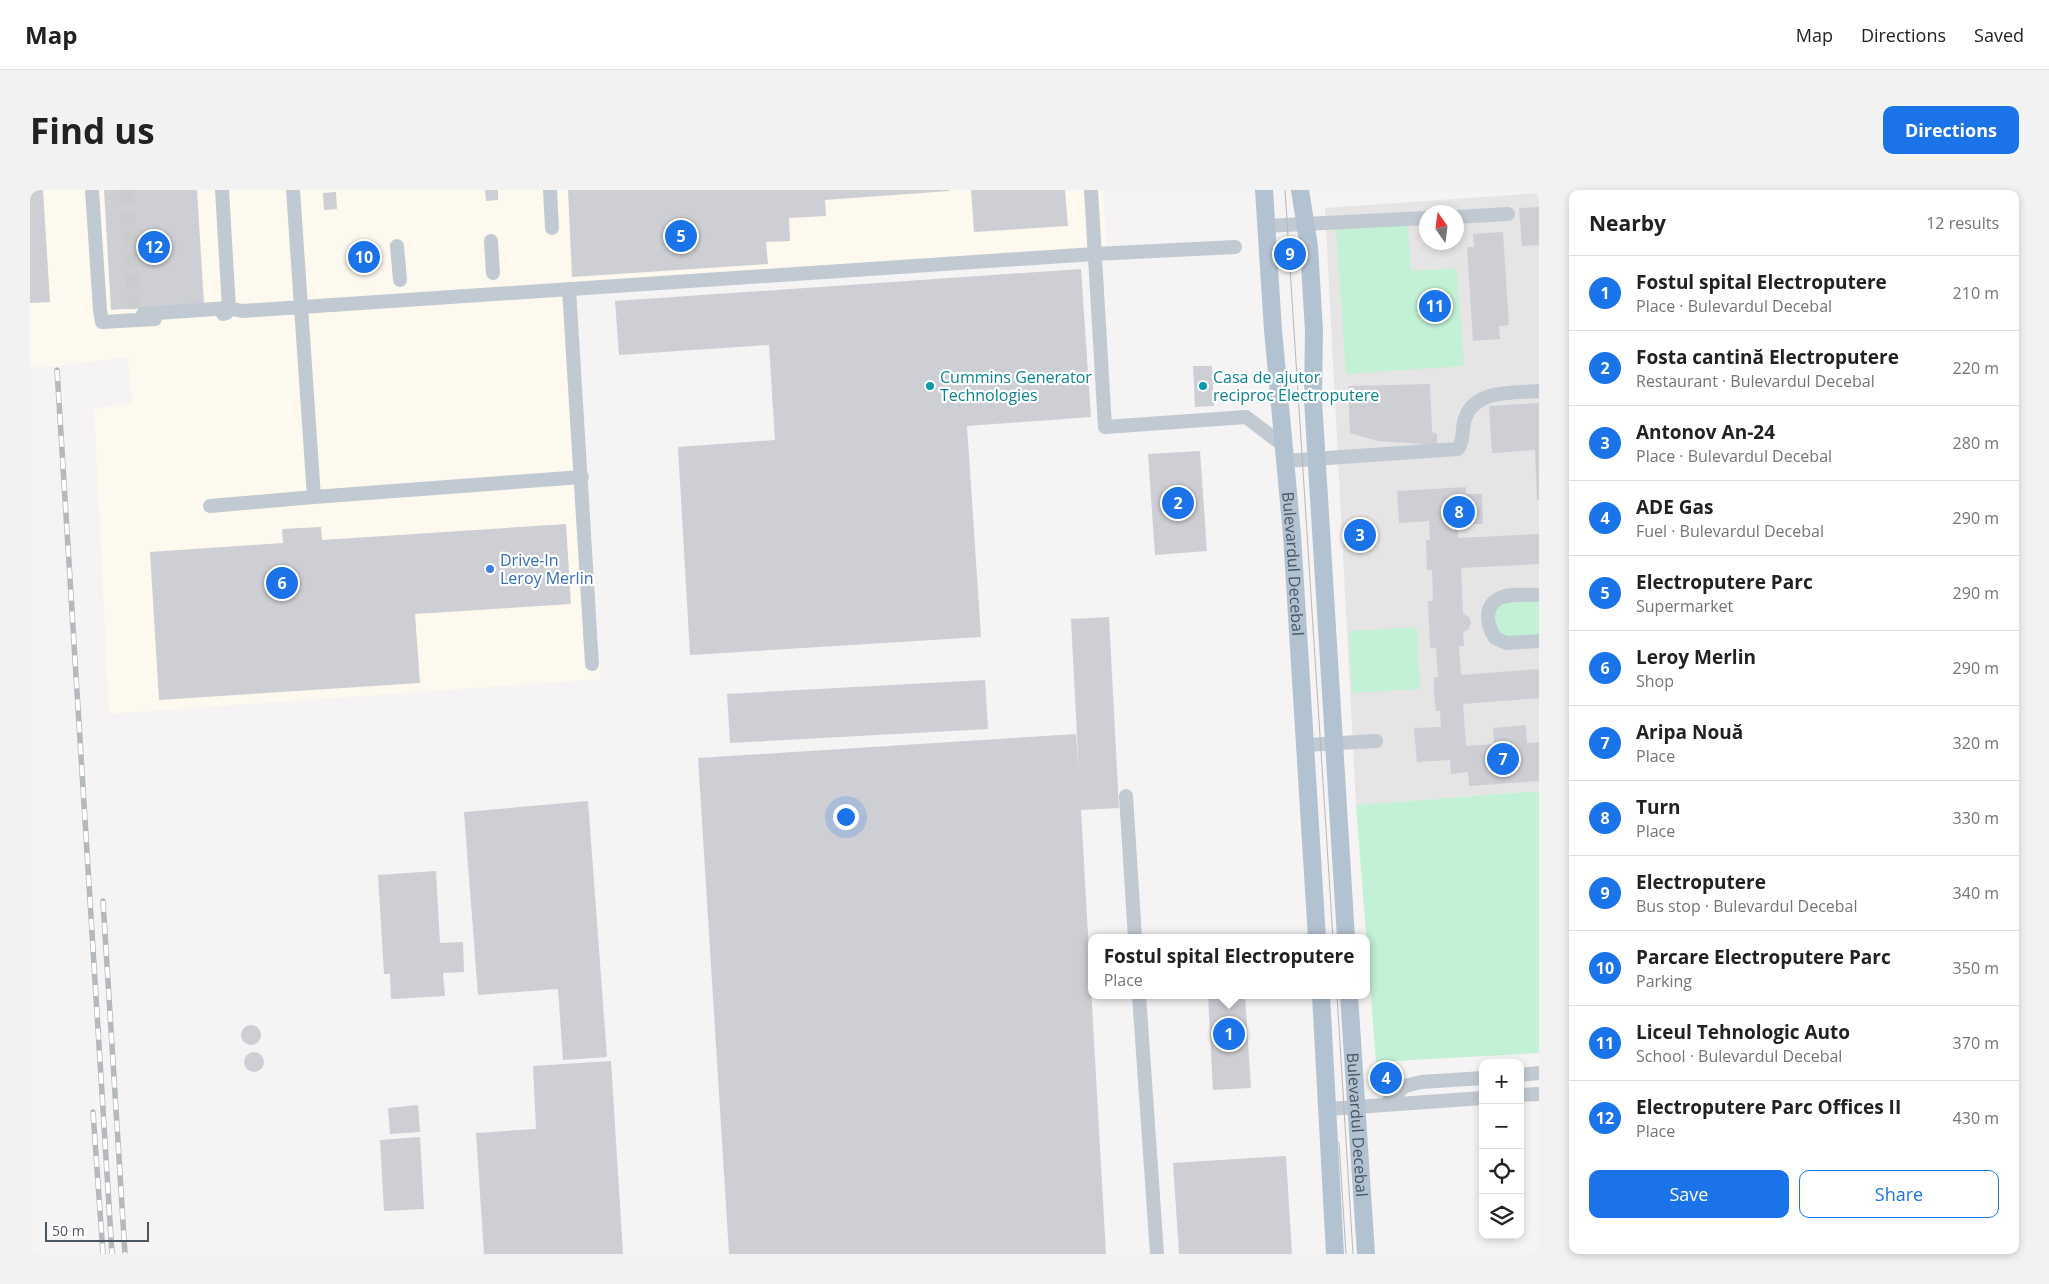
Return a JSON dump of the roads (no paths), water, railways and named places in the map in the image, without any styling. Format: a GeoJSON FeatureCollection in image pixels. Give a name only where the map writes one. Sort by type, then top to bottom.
{"type":"FeatureCollection","features":[{"type":"Feature","properties":{"kind":"main road","name":"Bulevardul Decebal"},"geometry":{"type":"LineString","coordinates":[[1264,190],[1273,330],[1292,535],[1317,934]]}},
{"type":"Feature","properties":{"kind":"main road","name":"Bulevardul Decebal"},"geometry":{"type":"LineString","coordinates":[[1300,190],[1309,248],[1314,331],[1313,400],[1316,459],[1346,934]]}},
{"type":"Feature","properties":{"kind":"main road","name":"Bulevardul Decebal"},"geometry":{"type":"LineString","coordinates":[[1321,999],[1335,1254]]}},
{"type":"Feature","properties":{"kind":"main road","name":"Bulevardul Decebal"},"geometry":{"type":"LineString","coordinates":[[1349,999],[1366,1254]]}},
{"type":"Feature","properties":{"kind":"street"},"geometry":{"type":"LineString","coordinates":[[92,190],[102,322],[217,316],[226,313],[229,308],[222,190]]}},
{"type":"Feature","properties":{"kind":"street"},"geometry":{"type":"LineString","coordinates":[[293,190],[314,497]]}},
{"type":"Feature","properties":{"kind":"street"},"geometry":{"type":"LineString","coordinates":[[550,190],[552,228]]}},
{"type":"Feature","properties":{"kind":"street"},"geometry":{"type":"LineString","coordinates":[[1090,190],[1105,427],[1246,417],[1284,453],[1316,459],[1458,449],[1463,442],[1464,420],[1470,408],[1480,400],[1503,394],[1539,391]]}},
{"type":"Feature","properties":{"kind":"street"},"geometry":{"type":"LineString","coordinates":[[1464,217],[1508,214]]}},
{"type":"Feature","properties":{"kind":"street"},"geometry":{"type":"LineString","coordinates":[[1267,226],[1419,218]]}},
{"type":"Feature","properties":{"kind":"street"},"geometry":{"type":"LineString","coordinates":[[491,241],[493,273]]}},
{"type":"Feature","properties":{"kind":"street"},"geometry":{"type":"LineString","coordinates":[[397,246],[400,280]]}},
{"type":"Feature","properties":{"kind":"street"},"geometry":{"type":"LineString","coordinates":[[143,314],[229,308],[242,311],[1235,246]]}},
{"type":"Feature","properties":{"kind":"street"},"geometry":{"type":"LineString","coordinates":[[569,289],[592,664]]}},
{"type":"Feature","properties":{"kind":"street"},"geometry":{"type":"LineString","coordinates":[[210,506],[582,477]]}},
{"type":"Feature","properties":{"kind":"street"},"geometry":{"type":"LineString","coordinates":[[1539,595],[1501,597],[1493,603],[1488,611],[1488,622],[1495,638],[1506,644],[1539,641]]}},
{"type":"Feature","properties":{"kind":"street"},"geometry":{"type":"LineString","coordinates":[[1305,745],[1376,741]]}},
{"type":"Feature","properties":{"kind":"street"},"geometry":{"type":"LineString","coordinates":[[1126,796],[1136,934]]}},
{"type":"Feature","properties":{"kind":"street"},"geometry":{"type":"LineString","coordinates":[[1140,999],[1157,1254]]}},
{"type":"Feature","properties":{"kind":"street"},"geometry":{"type":"LineString","coordinates":[[1524,1075],[1539,1073]]}},
{"type":"Feature","properties":{"kind":"street"},"geometry":{"type":"LineString","coordinates":[[1385,1105],[1405,1086],[1420,1082],[1479,1078]]}},
{"type":"Feature","properties":{"kind":"street"},"geometry":{"type":"LineString","coordinates":[[1524,1095],[1539,1094]]}},
{"type":"Feature","properties":{"kind":"street"},"geometry":{"type":"LineString","coordinates":[[1328,1110],[1479,1098]]}},
{"type":"Feature","properties":{"kind":"tunnel"},"geometry":{"type":"LineString","coordinates":[[126,190],[135,313],[143,314]]}},
{"type":"Feature","properties":{"kind":"tram line"},"geometry":{"type":"LineString","coordinates":[[1285,190],[1333,934]]}},
{"type":"Feature","properties":{"kind":"tram line"},"geometry":{"type":"LineString","coordinates":[[1337,999],[1353,1254]]}},
{"type":"Feature","properties":{"kind":"tram line"},"geometry":{"type":"LineString","coordinates":[[1339,1142],[1346,1254]]}},
{"type":"Feature","properties":{"kind":"railway"},"geometry":{"type":"LineString","coordinates":[[57,370],[112,1254]]}},
{"type":"Feature","properties":{"kind":"railway"},"geometry":{"type":"LineString","coordinates":[[103,901],[125,1254]]}},
{"type":"Feature","properties":{"kind":"railway"},"geometry":{"type":"LineString","coordinates":[[93,1112],[103,1254]]}},
{"type":"Feature","properties":{"kind":"place","name":"Electroputere Parc"},"geometry":{"type":"Point","coordinates":[681,236]}},
{"type":"Feature","properties":{"kind":"place","name":"Electroputere Parc Offices II"},"geometry":{"type":"Point","coordinates":[154,247]}},
{"type":"Feature","properties":{"kind":"place","name":"Electroputere"},"geometry":{"type":"Point","coordinates":[1290,254]}},
{"type":"Feature","properties":{"kind":"place","name":"Parcare Electroputere Parc"},"geometry":{"type":"Point","coordinates":[364,257]}},
{"type":"Feature","properties":{"kind":"place","name":"Liceul Tehnologic Auto"},"geometry":{"type":"Point","coordinates":[1435,306]}},
{"type":"Feature","properties":{"kind":"place","name":"Cummins Generator Technologies"},"geometry":{"type":"Point","coordinates":[930,386]}},
{"type":"Feature","properties":{"kind":"place","name":"Casa de ajutor reciproc Electroputere"},"geometry":{"type":"Point","coordinates":[1203,386]}},
{"type":"Feature","properties":{"kind":"place","name":"Fosta cantină Electroputere"},"geometry":{"type":"Point","coordinates":[1178,503]}},
{"type":"Feature","properties":{"kind":"place","name":"Turn"},"geometry":{"type":"Point","coordinates":[1459,512]}},
{"type":"Feature","properties":{"kind":"place","name":"Antonov An-24"},"geometry":{"type":"Point","coordinates":[1360,535]}},
{"type":"Feature","properties":{"kind":"place","name":"Drive-In Leroy Merlin"},"geometry":{"type":"Point","coordinates":[490,569]}},
{"type":"Feature","properties":{"kind":"place","name":"Leroy Merlin"},"geometry":{"type":"Point","coordinates":[282,583]}},
{"type":"Feature","properties":{"kind":"place","name":"Aripa Nouă"},"geometry":{"type":"Point","coordinates":[1503,759]}},
{"type":"Feature","properties":{"kind":"place","name":"Fostul spital Electroputere"},"geometry":{"type":"Point","coordinates":[1229,1034]}},
{"type":"Feature","properties":{"kind":"place","name":"ADE Gas"},"geometry":{"type":"Point","coordinates":[1386,1078]}}]}
